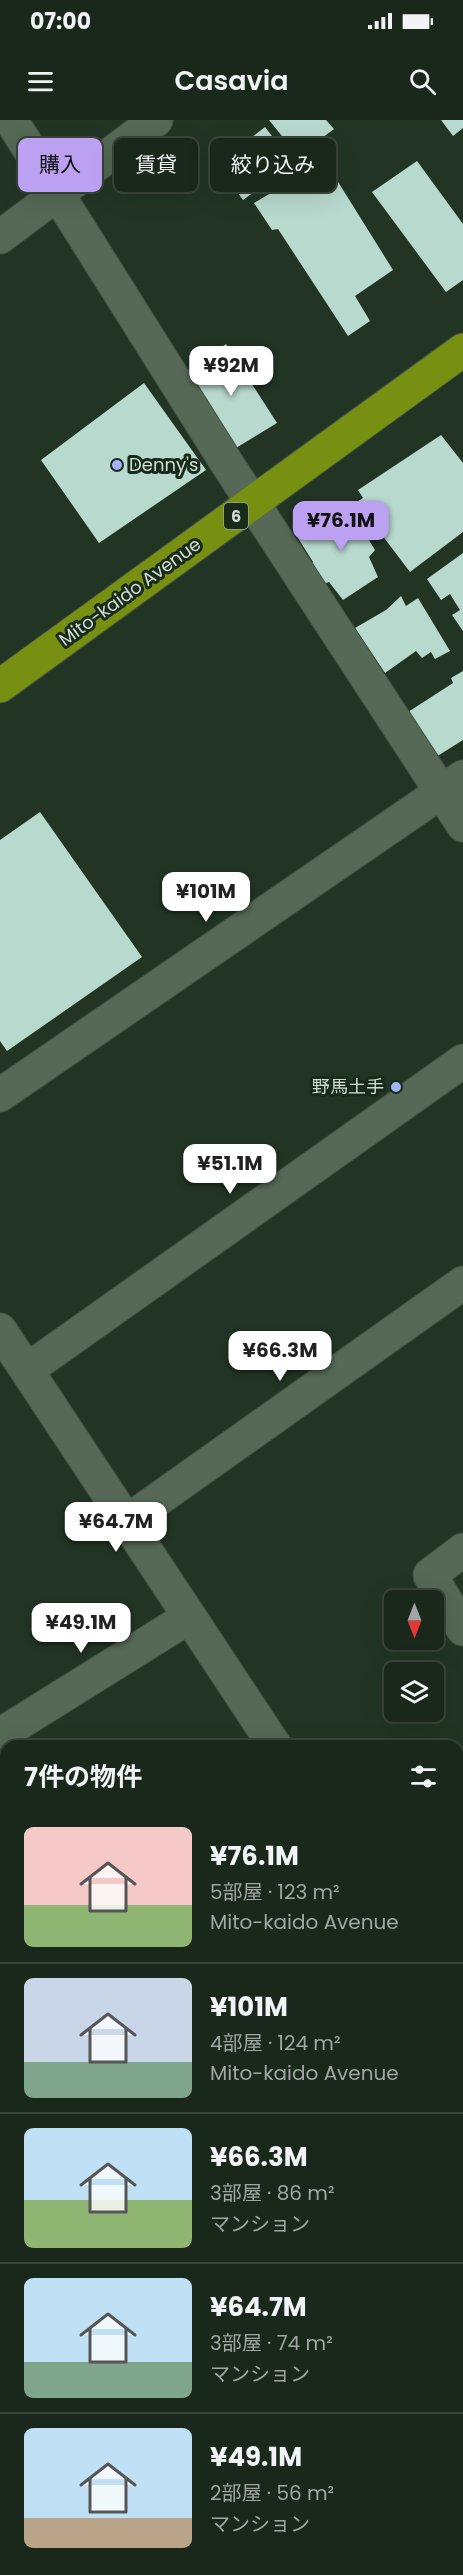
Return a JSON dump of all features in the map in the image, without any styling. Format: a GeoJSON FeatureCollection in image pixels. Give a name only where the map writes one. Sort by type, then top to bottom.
{"type":"FeatureCollection","features":[{"type":"Feature","properties":{"kind":"highway","name":"Mito-kaido Avenue"},"geometry":{"type":"LineString","coordinates":[[0,686],[254,504],[463,350]]}},
{"type":"Feature","properties":{"kind":"street"},"geometry":{"type":"LineString","coordinates":[[10,120],[254,504],[452,785],[463,825]]}},
{"type":"Feature","properties":{"kind":"street"},"geometry":{"type":"LineString","coordinates":[[0,237],[156,120]]}},
{"type":"Feature","properties":{"kind":"street"},"geometry":{"type":"LineString","coordinates":[[0,1095],[452,785]]}},
{"type":"Feature","properties":{"kind":"street"},"geometry":{"type":"LineString","coordinates":[[27,1370],[462,1064]]}},
{"type":"Feature","properties":{"kind":"street"},"geometry":{"type":"LineString","coordinates":[[126,1522],[463,1283]]}},
{"type":"Feature","properties":{"kind":"street"},"geometry":{"type":"LineString","coordinates":[[0,1330],[271,1740]]}},
{"type":"Feature","properties":{"kind":"street"},"geometry":{"type":"LineString","coordinates":[[463,1550],[430,1575],[463,1629]]}},
{"type":"Feature","properties":{"kind":"street"},"geometry":{"type":"LineString","coordinates":[[0,1735],[189,1617]]}},
{"type":"Feature","properties":{"kind":"building"},"geometry":{"type":"Polygon","coordinates":[[[269,120],[326,120],[334,129],[322,138],[284,138],[269,120]]]}},
{"type":"Feature","properties":{"kind":"building"},"geometry":{"type":"Polygon","coordinates":[[[441,120],[463,120],[463,128],[453,136],[441,120]]]}},
{"type":"Feature","properties":{"kind":"building"},"geometry":{"type":"Polygon","coordinates":[[[265,127],[274,138],[251,138],[265,127]]]}},
{"type":"Feature","properties":{"kind":"building"},"geometry":{"type":"Polygon","coordinates":[[[417,161],[463,224],[463,280],[446,292],[372,192],[417,161]]]}},
{"type":"Feature","properties":{"kind":"building"},"geometry":{"type":"Polygon","coordinates":[[[336,179],[393,270],[355,296],[370,321],[348,336],[278,229],[272,230],[254,203],[273,192],[336,192],[336,179]]]}},
{"type":"Feature","properties":{"kind":"building"},"geometry":{"type":"Polygon","coordinates":[[[237,192],[254,192],[243,200],[237,192]]]}},
{"type":"Feature","properties":{"kind":"building"},"geometry":{"type":"Polygon","coordinates":[[[226,344],[277,423],[236,448],[185,373],[226,344]]]}},
{"type":"Feature","properties":{"kind":"building"},"geometry":{"type":"Polygon","coordinates":[[[144,383],[206,470],[99,543],[41,460],[144,383]]]}},
{"type":"Feature","properties":{"kind":"building"},"geometry":{"type":"Polygon","coordinates":[[[441,435],[463,463],[463,532],[410,572],[357,502],[363,498],[358,490],[441,435]]]}},
{"type":"Feature","properties":{"kind":"building"},"geometry":{"type":"Polygon","coordinates":[[[347,504],[367,527],[364,532],[375,550],[369,557],[378,577],[343,600],[329,582],[323,584],[310,566],[313,562],[298,538],[347,504]]]}},
{"type":"Feature","properties":{"kind":"building"},"geometry":{"type":"Polygon","coordinates":[[[463,553],[463,631],[452,615],[460,610],[450,594],[441,600],[427,579],[463,553]]]}},
{"type":"Feature","properties":{"kind":"building"},"geometry":{"type":"Polygon","coordinates":[[[401,596],[406,606],[418,598],[450,651],[435,659],[431,652],[422,658],[416,651],[385,673],[355,628],[386,610],[401,596]]]}},
{"type":"Feature","properties":{"kind":"building"},"geometry":{"type":"Polygon","coordinates":[[[463,671],[463,740],[436,757],[405,714],[453,683],[451,678],[463,671]]]}},
{"type":"Feature","properties":{"kind":"building"},"geometry":{"type":"Polygon","coordinates":[[[40,812],[142,957],[7,1051],[0,1041],[0,840],[40,812]]]}},
{"type":"Feature","properties":{"kind":"place","name":"Denny's"},"geometry":{"type":"Point","coordinates":[117,465]}},
{"type":"Feature","properties":{"kind":"place","name":"野馬土手"},"geometry":{"type":"Point","coordinates":[396,1087]}}]}
